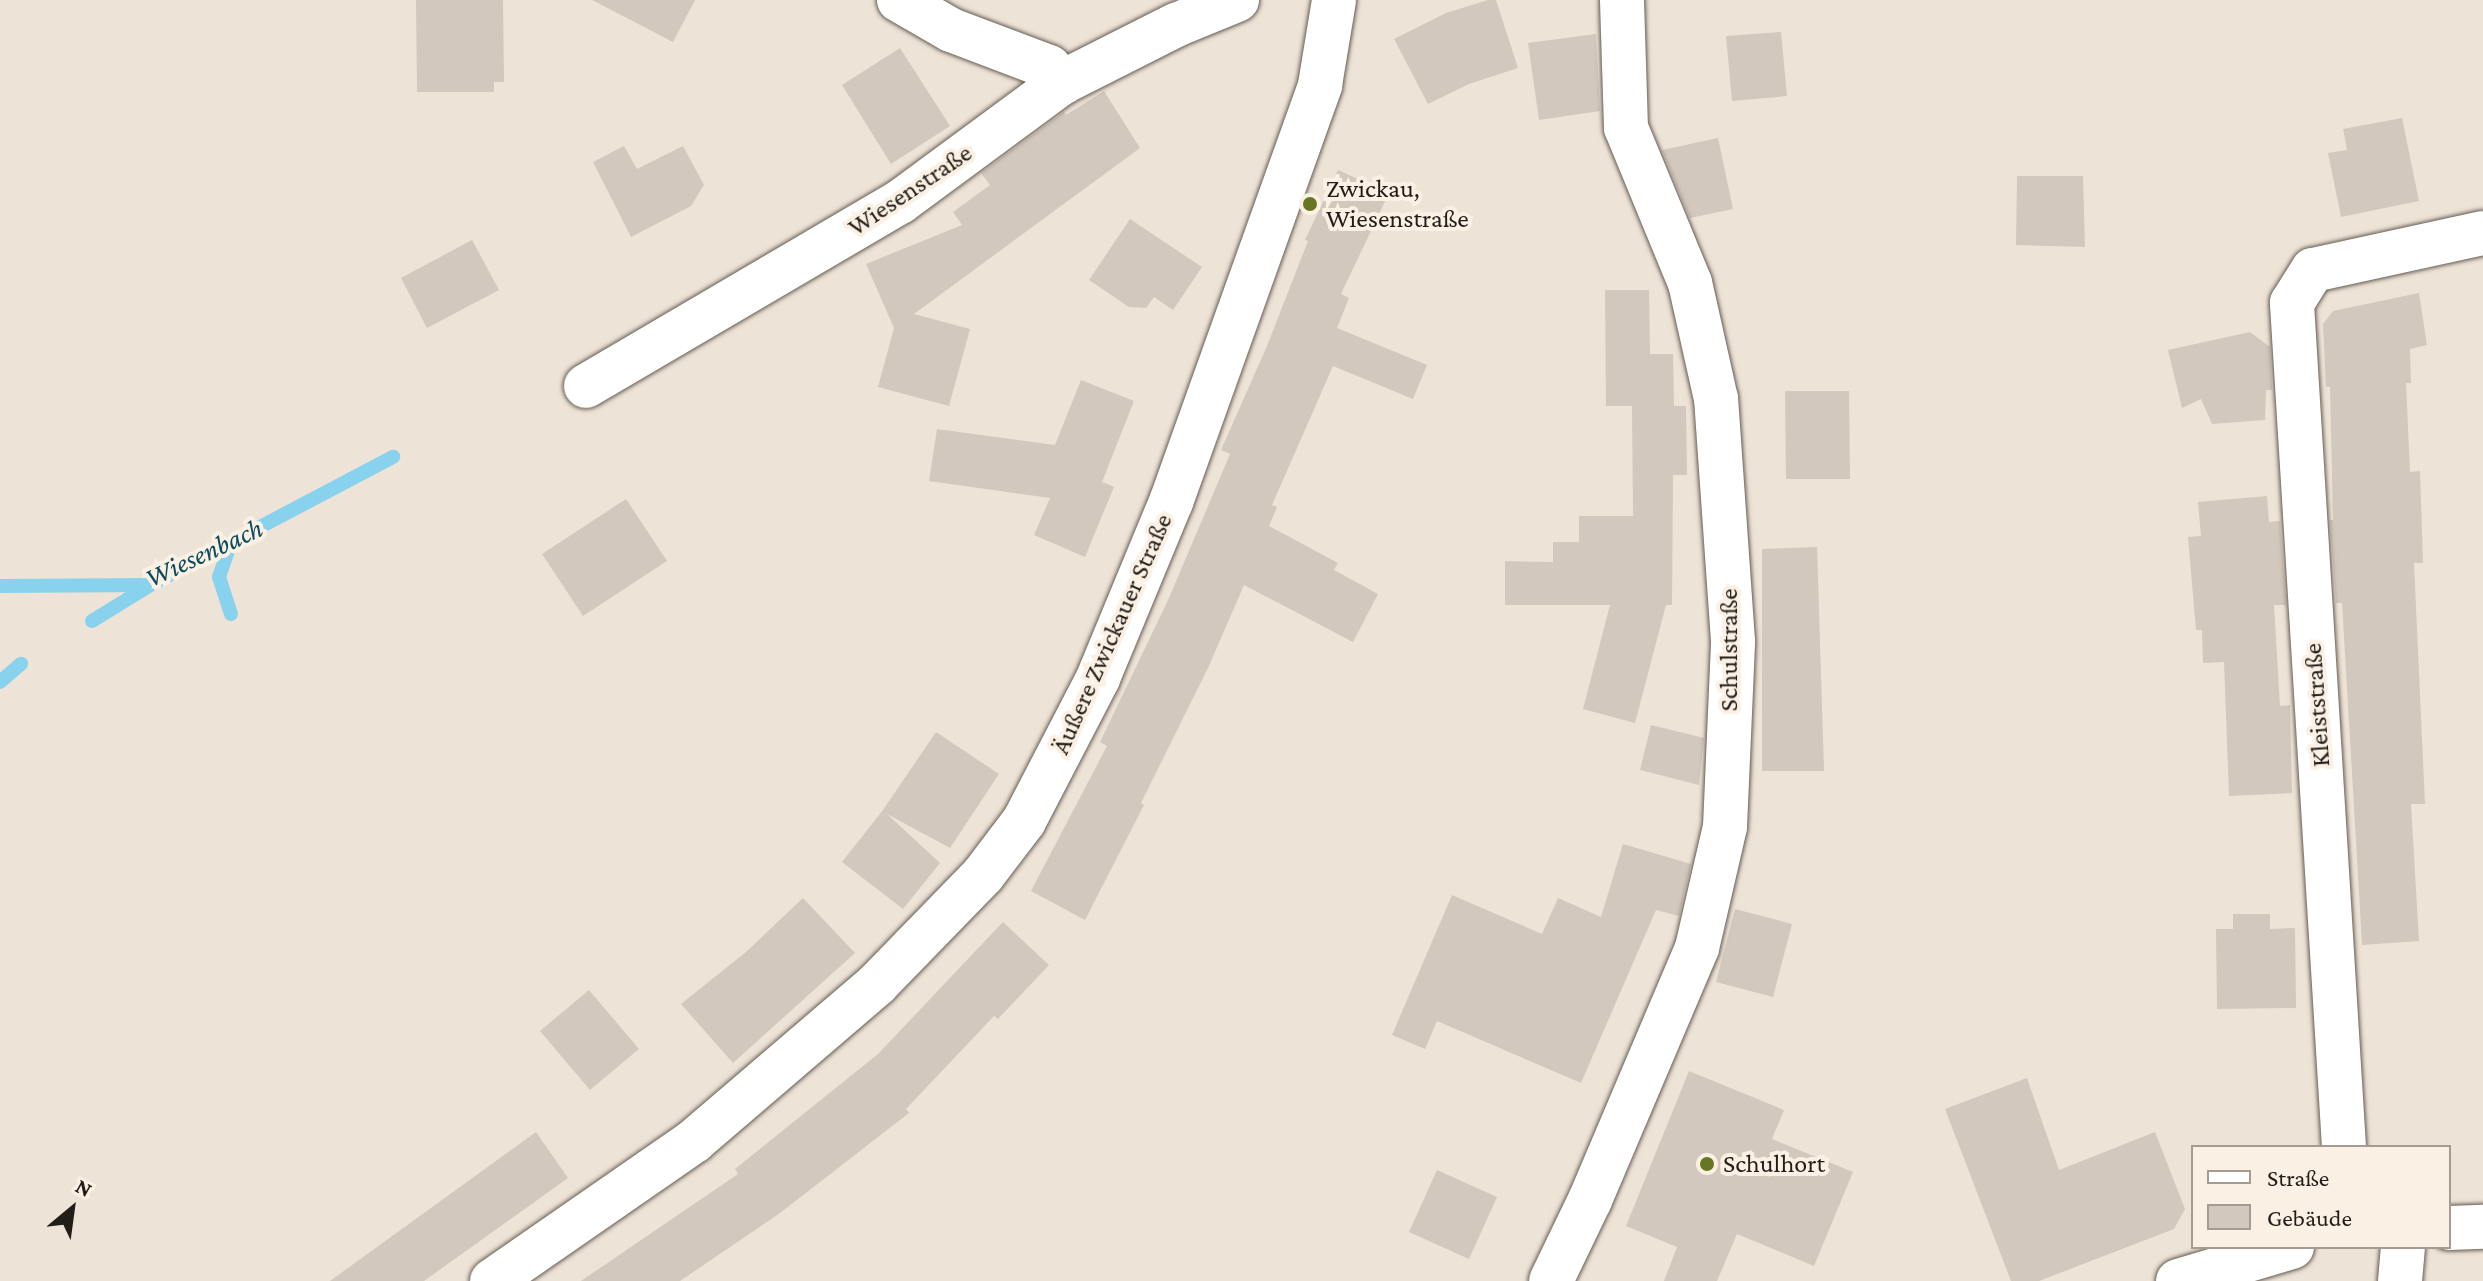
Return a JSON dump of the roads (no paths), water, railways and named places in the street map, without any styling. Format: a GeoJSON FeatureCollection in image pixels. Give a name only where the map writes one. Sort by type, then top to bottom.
{"type":"FeatureCollection","features":[{"type":"Feature","properties":{"kind":"street"},"geometry":{"type":"LineString","coordinates":[[899,0],[951,30],[1049,67],[1063,82]]}},
{"type":"Feature","properties":{"kind":"street","name":"Wiesenstraße"},"geometry":{"type":"LineString","coordinates":[[586,386],[900,202],[1063,82],[1176,25],[1237,0]]}},
{"type":"Feature","properties":{"kind":"street","name":"Äußere Zwickauer Straße"},"geometry":{"type":"LineString","coordinates":[[492,1281],[694,1141],[877,984],[983,875],[1024,821],[1098,678],[1171,502],[1320,85],[1333,27],[1334,0]]}},
{"type":"Feature","properties":{"kind":"street","name":"Schulstraße"},"geometry":{"type":"LineString","coordinates":[[1551,1281],[1590,1200],[1697,948],[1725,827],[1733,641],[1716,399],[1690,283],[1626,128],[1622,0]]}},
{"type":"Feature","properties":{"kind":"street","name":"Kleiststraße"},"geometry":{"type":"LineString","coordinates":[[2344,1145],[2292,303],[2313,270],[2483,233]]}},
{"type":"Feature","properties":{"kind":"street"},"geometry":{"type":"LineString","coordinates":[[2451,1228],[2483,1227]]}},
{"type":"Feature","properties":{"kind":"street"},"geometry":{"type":"LineString","coordinates":[[2178,1281],[2285,1249]]}},
{"type":"Feature","properties":{"kind":"street"},"geometry":{"type":"LineString","coordinates":[[2400,1281],[2403,1249]]}},
{"type":"Feature","properties":{"kind":"waterway","name":"Wiesenbach"},"geometry":{"type":"LineString","coordinates":[[0,586],[150,585],[393,457]]}},
{"type":"Feature","properties":{"kind":"waterway"},"geometry":{"type":"LineString","coordinates":[[231,543],[219,577],[231,614]]}},
{"type":"Feature","properties":{"kind":"waterway"},"geometry":{"type":"LineString","coordinates":[[92,621],[149,586]]}},
{"type":"Feature","properties":{"kind":"waterway"},"geometry":{"type":"LineString","coordinates":[[0,682],[21,664]]}},
{"type":"Feature","properties":{"kind":"place","name":"Zwickau, Wiesenstraße"},"geometry":{"type":"Point","coordinates":[1310,204]}},
{"type":"Feature","properties":{"kind":"place","name":"Schulhort"},"geometry":{"type":"Point","coordinates":[1707,1164]}}]}
